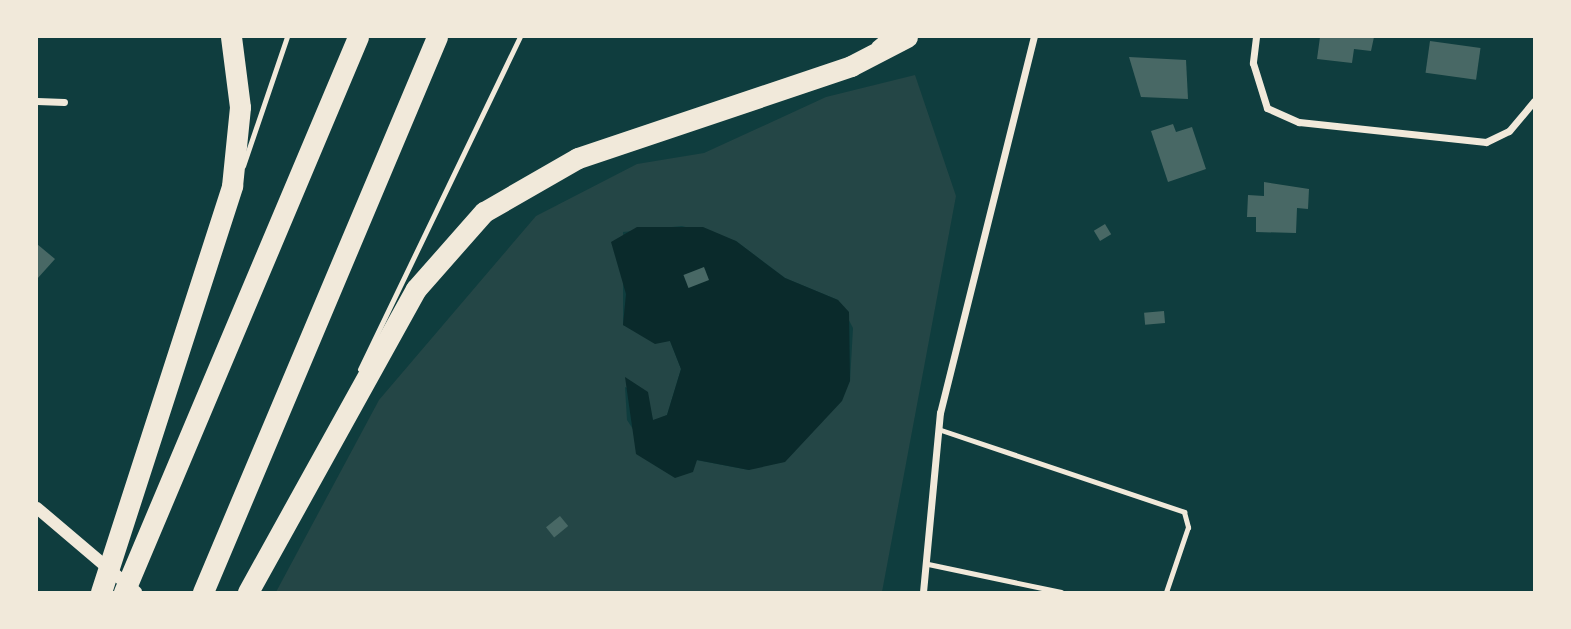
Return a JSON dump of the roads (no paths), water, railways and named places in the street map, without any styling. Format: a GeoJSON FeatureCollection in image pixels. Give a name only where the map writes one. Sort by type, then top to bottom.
{"type":"FeatureCollection","features":[{"type":"Feature","properties":{"kind":"highway"},"geometry":{"type":"LineString","coordinates":[[101,592],[223,220],[239,133],[230,37]]}},
{"type":"Feature","properties":{"kind":"highway"},"geometry":{"type":"LineString","coordinates":[[124,592],[358,37]]}},
{"type":"Feature","properties":{"kind":"highway"},"geometry":{"type":"LineString","coordinates":[[204,591],[437,37]]}},
{"type":"Feature","properties":{"kind":"highway"},"geometry":{"type":"LineString","coordinates":[[248,592],[322,452],[435,262],[512,191],[578,158],[851,66],[907,37]]}},
{"type":"Feature","properties":{"kind":"street"},"geometry":{"type":"LineString","coordinates":[[923,592],[929,564],[938,429],[1034,37]]}},
{"type":"Feature","properties":{"kind":"street"},"geometry":{"type":"LineString","coordinates":[[1256,37],[1253,63],[1267,108],[1299,121],[1486,142],[1509,131],[1534,101]]}},
{"type":"Feature","properties":{"kind":"street"},"geometry":{"type":"LineString","coordinates":[[37,101],[64,102]]}},
{"type":"Feature","properties":{"kind":"street"},"geometry":{"type":"LineString","coordinates":[[37,508],[136,592]]}},
{"type":"Feature","properties":{"kind":"lane"},"geometry":{"type":"LineString","coordinates":[[223,220],[287,37]]}},
{"type":"Feature","properties":{"kind":"lane"},"geometry":{"type":"LineString","coordinates":[[322,452],[520,37]]}},
{"type":"Feature","properties":{"kind":"lane"},"geometry":{"type":"LineString","coordinates":[[851,66],[882,37]]}},
{"type":"Feature","properties":{"kind":"lane"},"geometry":{"type":"LineString","coordinates":[[938,429],[1184,512],[1188,527],[1166,592]]}},
{"type":"Feature","properties":{"kind":"lane"},"geometry":{"type":"LineString","coordinates":[[929,564],[1061,592]]}}]}
